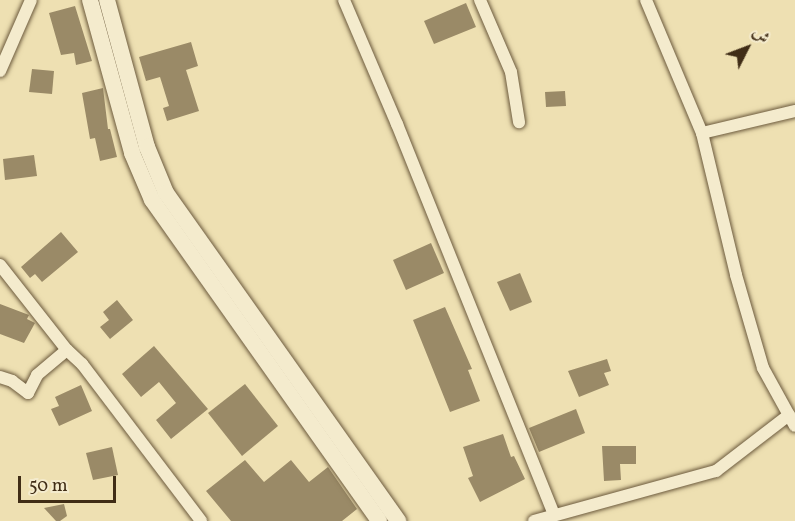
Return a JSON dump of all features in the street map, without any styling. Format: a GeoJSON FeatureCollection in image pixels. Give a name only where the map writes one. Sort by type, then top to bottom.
{"type":"FeatureCollection","features":[{"type":"Feature","properties":{"kind":"street"},"geometry":{"type":"LineString","coordinates":[[0,71],[31,0]]}},
{"type":"Feature","properties":{"kind":"street"},"geometry":{"type":"LineString","coordinates":[[90,0],[132,153],[152,201],[379,521]]}},
{"type":"Feature","properties":{"kind":"street"},"geometry":{"type":"LineString","coordinates":[[107,0],[147,147],[166,192],[398,521]]}},
{"type":"Feature","properties":{"kind":"street"},"geometry":{"type":"LineString","coordinates":[[344,0],[398,124],[554,514]]}},
{"type":"Feature","properties":{"kind":"street"},"geometry":{"type":"LineString","coordinates":[[480,0],[511,72],[519,122]]}},
{"type":"Feature","properties":{"kind":"street"},"geometry":{"type":"LineString","coordinates":[[534,521],[716,471],[792,420],[763,368],[736,275],[702,133],[646,0]]}},
{"type":"Feature","properties":{"kind":"street"},"geometry":{"type":"LineString","coordinates":[[702,133],[795,111]]}},
{"type":"Feature","properties":{"kind":"street"},"geometry":{"type":"LineString","coordinates":[[0,265],[67,350],[82,364],[201,521]]}},
{"type":"Feature","properties":{"kind":"street"},"geometry":{"type":"LineString","coordinates":[[0,377],[12,381],[28,393],[37,375],[67,350]]}},
{"type":"Feature","properties":{"kind":"building"},"geometry":{"type":"Polygon","coordinates":[[[466,3],[476,27],[434,44],[424,21],[466,3]]]}},
{"type":"Feature","properties":{"kind":"building"},"geometry":{"type":"Polygon","coordinates":[[[75,6],[92,61],[76,65],[74,53],[61,55],[49,13],[75,6]]]}},
{"type":"Feature","properties":{"kind":"building"},"geometry":{"type":"Polygon","coordinates":[[[191,42],[198,66],[186,70],[199,111],[167,121],[163,108],[169,106],[160,77],[146,81],[139,57],[191,42]]]}},
{"type":"Feature","properties":{"kind":"building"},"geometry":{"type":"Polygon","coordinates":[[[32,69],[54,71],[52,94],[29,92],[32,69]]]}},
{"type":"Feature","properties":{"kind":"building"},"geometry":{"type":"Polygon","coordinates":[[[103,88],[108,129],[110,129],[117,157],[100,161],[95,138],[90,139],[82,93],[103,88]]]}},
{"type":"Feature","properties":{"kind":"building"},"geometry":{"type":"Polygon","coordinates":[[[565,91],[566,106],[546,107],[545,92],[565,91]]]}},
{"type":"Feature","properties":{"kind":"building"},"geometry":{"type":"Polygon","coordinates":[[[34,155],[37,176],[5,180],[3,159],[34,155]]]}},
{"type":"Feature","properties":{"kind":"building"},"geometry":{"type":"Polygon","coordinates":[[[61,232],[78,252],[42,282],[35,274],[30,278],[21,267],[61,232]]]}},
{"type":"Feature","properties":{"kind":"building"},"geometry":{"type":"Polygon","coordinates":[[[431,243],[444,273],[406,290],[393,260],[431,243]]]}},
{"type":"Feature","properties":{"kind":"building"},"geometry":{"type":"Polygon","coordinates":[[[520,273],[532,302],[510,311],[497,282],[520,273]]]}},
{"type":"Feature","properties":{"kind":"building"},"geometry":{"type":"Polygon","coordinates":[[[117,300],[133,320],[110,339],[100,327],[109,320],[103,312],[117,300]]]}},
{"type":"Feature","properties":{"kind":"building"},"geometry":{"type":"Polygon","coordinates":[[[0,304],[29,315],[27,319],[35,323],[24,343],[0,334],[0,304]]]}},
{"type":"Feature","properties":{"kind":"building"},"geometry":{"type":"Polygon","coordinates":[[[445,307],[472,369],[468,370],[480,401],[450,412],[413,320],[445,307]]]}},
{"type":"Feature","properties":{"kind":"building"},"geometry":{"type":"Polygon","coordinates":[[[154,346],[208,409],[171,439],[156,420],[176,403],[159,382],[141,397],[122,374],[154,346]]]}},
{"type":"Feature","properties":{"kind":"building"},"geometry":{"type":"Polygon","coordinates":[[[607,359],[611,371],[604,373],[609,385],[579,397],[568,371],[607,359]]]}},
{"type":"Feature","properties":{"kind":"building"},"geometry":{"type":"Polygon","coordinates":[[[245,384],[278,426],[242,456],[208,413],[245,384]]]}},
{"type":"Feature","properties":{"kind":"building"},"geometry":{"type":"Polygon","coordinates":[[[81,385],[92,411],[59,426],[51,409],[59,406],[55,397],[81,385]]]}},
{"type":"Feature","properties":{"kind":"building"},"geometry":{"type":"Polygon","coordinates":[[[576,409],[585,433],[539,452],[529,428],[576,409]]]}},
{"type":"Feature","properties":{"kind":"building"},"geometry":{"type":"Polygon","coordinates":[[[503,434],[511,457],[514,456],[525,479],[480,502],[468,478],[473,476],[463,447],[503,434]]]}},
{"type":"Feature","properties":{"kind":"building"},"geometry":{"type":"Polygon","coordinates":[[[602,446],[636,446],[636,464],[620,464],[621,480],[604,481],[602,446]]]}},
{"type":"Feature","properties":{"kind":"building"},"geometry":{"type":"Polygon","coordinates":[[[112,447],[118,475],[93,480],[86,453],[112,447]]]}},
{"type":"Feature","properties":{"kind":"building"},"geometry":{"type":"Polygon","coordinates":[[[245,460],[264,482],[291,460],[309,482],[328,467],[357,509],[342,521],[231,521],[206,491],[245,460]]]}},
{"type":"Feature","properties":{"kind":"building"},"geometry":{"type":"Polygon","coordinates":[[[64,504],[67,516],[60,521],[56,521],[44,508],[64,504]]]}}]}
